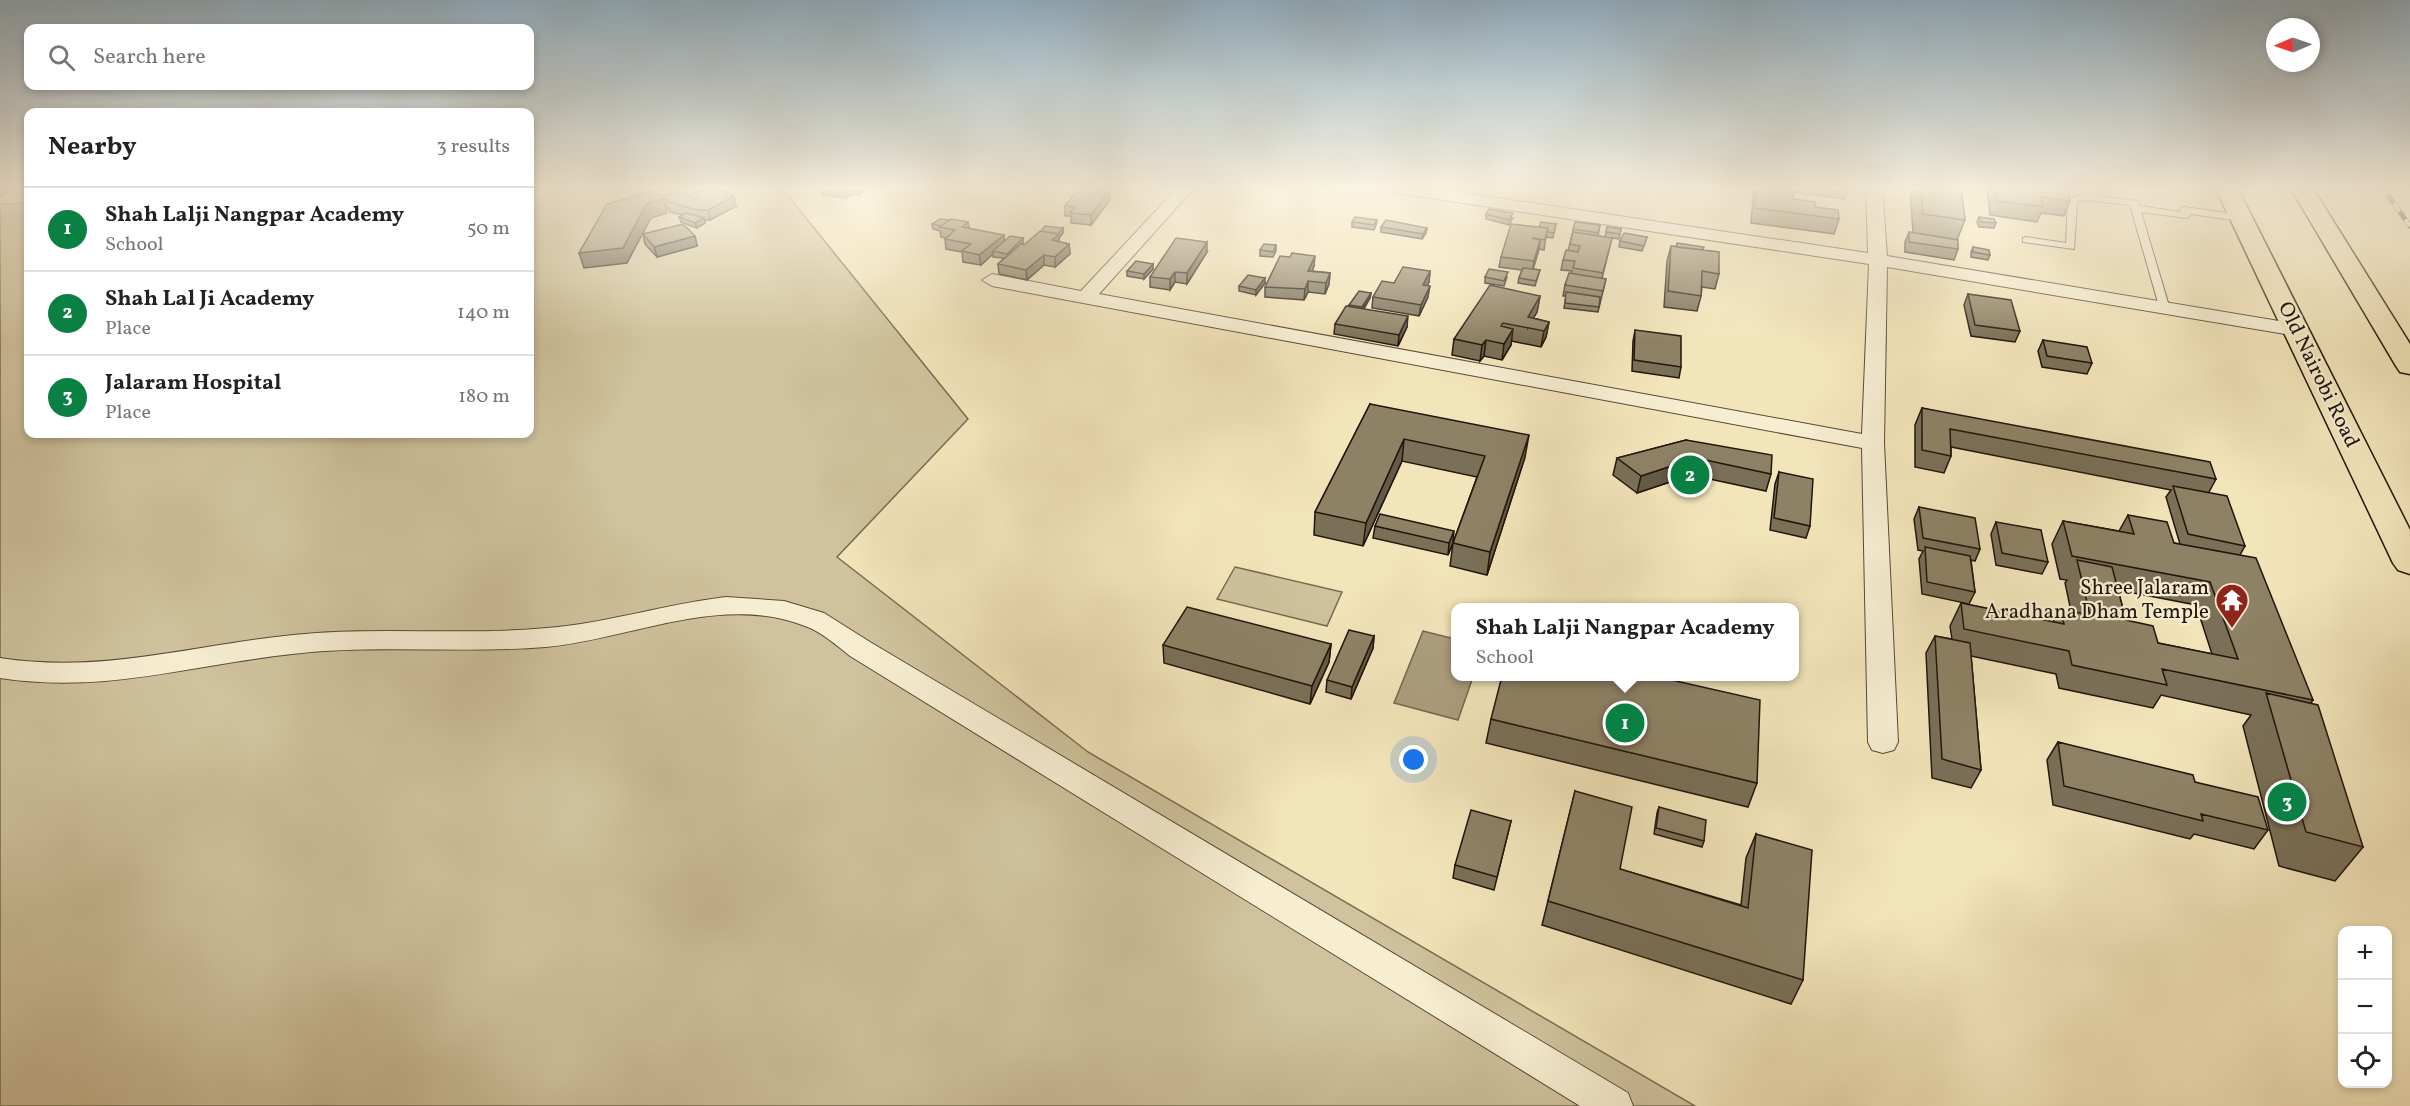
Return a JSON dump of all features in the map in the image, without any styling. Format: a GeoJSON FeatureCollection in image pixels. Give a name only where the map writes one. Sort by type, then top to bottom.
{"type":"FeatureCollection","features":[{"type":"Feature","properties":{"kind":"highway","name":"Old Nairobi Road"},"geometry":{"type":"LineString","coordinates":[[2251,239],[2410,563]]}},
{"type":"Feature","properties":{"kind":"highway"},"geometry":{"type":"LineString","coordinates":[[2332,239],[2410,366]]}},
{"type":"Feature","properties":{"kind":"street"},"geometry":{"type":"LineString","coordinates":[[1087,296],[1140,239]]}},
{"type":"Feature","properties":{"kind":"street"},"geometry":{"type":"LineString","coordinates":[[1735,239],[2164,306],[2297,330]]}},
{"type":"Feature","properties":{"kind":"street"},"geometry":{"type":"LineString","coordinates":[[1877,239],[1873,443],[1883,742]]}},
{"type":"Feature","properties":{"kind":"street"},"geometry":{"type":"LineString","coordinates":[[992,280],[1873,443]]}},
{"type":"Feature","properties":{"kind":"street"},"geometry":{"type":"LineString","coordinates":[[0,668],[25,674],[82,675],[294,644],[485,640],[583,633],[687,608],[764,604],[816,619],[860,649],[1614,1106]]}},
{"type":"Feature","properties":{"kind":"lane"},"geometry":{"type":"LineString","coordinates":[[2026,240],[2071,247],[2070,239]]}},
{"type":"Feature","properties":{"kind":"lane"},"geometry":{"type":"LineString","coordinates":[[2146,239],[2164,306]]}},
{"type":"Feature","properties":{"kind":"shaded area"},"geometry":{"type":"Polygon","coordinates":[[[0,239],[24,239],[24,438],[534,438],[534,239],[823,239],[968,419],[837,557],[1088,752],[1695,1106],[0,1106],[0,239]]]}},
{"type":"Feature","properties":{"kind":"shaded area"},"geometry":{"type":"Polygon","coordinates":[[[1235,567],[1342,592],[1327,626],[1217,599],[1235,567]]]}},
{"type":"Feature","properties":{"kind":"shaded area"},"geometry":{"type":"Polygon","coordinates":[[[1423,631],[1451,638],[1451,681],[1472,681],[1458,720],[1394,703],[1423,631]]]}},
{"type":"Feature","properties":{"kind":"building"},"geometry":{"type":"Polygon","coordinates":[[[587,239],[628,239],[623,248],[579,253],[587,239]]]}},
{"type":"Feature","properties":{"kind":"building"},"geometry":{"type":"Polygon","coordinates":[[[647,239],[685,239],[654,247],[647,239]]]}},
{"type":"Feature","properties":{"kind":"building"},"geometry":{"type":"Polygon","coordinates":[[[945,239],[999,239],[979,255],[962,251],[971,244],[945,239]]]}},
{"type":"Feature","properties":{"kind":"building"},"geometry":{"type":"Polygon","coordinates":[[[1007,239],[1022,239],[1007,254],[993,251],[1007,239]]]}},
{"type":"Feature","properties":{"kind":"building"},"geometry":{"type":"Polygon","coordinates":[[[1031,239],[1054,239],[1052,240],[1069,244],[1055,257],[1044,255],[1026,270],[998,264],[1021,244],[1024,245],[1031,239]]]}},
{"type":"Feature","properties":{"kind":"building"},"geometry":{"type":"Polygon","coordinates":[[[1176,239],[1207,242],[1187,273],[1175,272],[1170,279],[1150,277],[1176,239]]]}},
{"type":"Feature","properties":{"kind":"building"},"geometry":{"type":"Polygon","coordinates":[[[1507,239],[1540,240],[1534,261],[1501,257],[1507,239]]]}},
{"type":"Feature","properties":{"kind":"building"},"geometry":{"type":"Polygon","coordinates":[[[1571,239],[1612,239],[1603,273],[1573,268],[1575,261],[1563,260],[1566,250],[1578,252],[1580,246],[1570,244],[1571,239]]]}},
{"type":"Feature","properties":{"kind":"building"},"geometry":{"type":"Polygon","coordinates":[[[1621,239],[1646,239],[1644,246],[1620,241],[1621,239]]]}},
{"type":"Feature","properties":{"kind":"building"},"geometry":{"type":"Polygon","coordinates":[[[1909,239],[1950,239],[1958,240],[1958,249],[1909,242],[1909,239]]]}},
{"type":"Feature","properties":{"kind":"building"},"geometry":{"type":"Polygon","coordinates":[[[1677,243],[1704,247],[1703,250],[1676,247],[1677,243]]]}},
{"type":"Feature","properties":{"kind":"building"},"geometry":{"type":"Polygon","coordinates":[[[1264,244],[1276,245],[1273,252],[1260,250],[1264,244]]]}},
{"type":"Feature","properties":{"kind":"building"},"geometry":{"type":"Polygon","coordinates":[[[1671,246],[1719,252],[1719,274],[1702,271],[1701,296],[1668,291],[1671,246]]]}},
{"type":"Feature","properties":{"kind":"building"},"geometry":{"type":"Polygon","coordinates":[[[1973,247],[1989,250],[1990,255],[1973,252],[1973,247]]]}},
{"type":"Feature","properties":{"kind":"building"},"geometry":{"type":"Polygon","coordinates":[[[1292,253],[1315,256],[1308,271],[1330,273],[1326,283],[1308,281],[1305,289],[1265,287],[1280,256],[1290,257],[1292,253]]]}},
{"type":"Feature","properties":{"kind":"building"},"geometry":{"type":"Polygon","coordinates":[[[1136,261],[1153,264],[1144,274],[1127,271],[1136,261]]]}},
{"type":"Feature","properties":{"kind":"building"},"geometry":{"type":"Polygon","coordinates":[[[1403,267],[1430,271],[1423,285],[1430,286],[1421,305],[1373,297],[1382,281],[1394,283],[1403,267]]]}},
{"type":"Feature","properties":{"kind":"building"},"geometry":{"type":"Polygon","coordinates":[[[1523,268],[1540,270],[1536,281],[1519,278],[1523,268]]]}},
{"type":"Feature","properties":{"kind":"building"},"geometry":{"type":"Polygon","coordinates":[[[1489,269],[1508,272],[1504,281],[1485,277],[1489,269]]]}},
{"type":"Feature","properties":{"kind":"building"},"geometry":{"type":"Polygon","coordinates":[[[1569,273],[1606,279],[1603,291],[1565,285],[1569,273]]]}},
{"type":"Feature","properties":{"kind":"building"},"geometry":{"type":"Polygon","coordinates":[[[1248,275],[1265,278],[1256,290],[1239,286],[1248,275]]]}},
{"type":"Feature","properties":{"kind":"building"},"geometry":{"type":"Polygon","coordinates":[[[1490,285],[1540,296],[1528,317],[1549,322],[1544,331],[1503,323],[1501,326],[1513,329],[1504,344],[1486,340],[1482,345],[1454,339],[1490,285]]]}},
{"type":"Feature","properties":{"kind":"building"},"geometry":{"type":"Polygon","coordinates":[[[1359,291],[1371,293],[1362,307],[1349,305],[1359,291]]]}},
{"type":"Feature","properties":{"kind":"building"},"geometry":{"type":"Polygon","coordinates":[[[1566,292],[1600,297],[1599,307],[1565,303],[1566,292]]]}},
{"type":"Feature","properties":{"kind":"building"},"geometry":{"type":"Polygon","coordinates":[[[1968,294],[2011,300],[2020,331],[1975,325],[1968,294]]]}},
{"type":"Feature","properties":{"kind":"building"},"geometry":{"type":"Polygon","coordinates":[[[1346,306],[1408,316],[1399,335],[1335,324],[1346,306]]]}},
{"type":"Feature","properties":{"kind":"building"},"geometry":{"type":"Polygon","coordinates":[[[1635,330],[1681,336],[1681,367],[1634,360],[1635,330]]]}},
{"type":"Feature","properties":{"kind":"building"},"geometry":{"type":"Polygon","coordinates":[[[2043,340],[2087,347],[2092,363],[2047,356],[2043,340]]]}},
{"type":"Feature","properties":{"kind":"building"},"geometry":{"type":"Polygon","coordinates":[[[1370,404],[1529,435],[1490,552],[1453,543],[1485,456],[1404,439],[1366,523],[1315,512],[1370,404]]]}},
{"type":"Feature","properties":{"kind":"building"},"geometry":{"type":"Polygon","coordinates":[[[1922,408],[2210,462],[2216,479],[1950,429],[1951,456],[1922,450],[1922,408]]]}},
{"type":"Feature","properties":{"kind":"building"},"geometry":{"type":"Polygon","coordinates":[[[1686,440],[1772,455],[1771,474],[1696,458],[1641,476],[1617,458],[1686,440]]]}},
{"type":"Feature","properties":{"kind":"building"},"geometry":{"type":"Polygon","coordinates":[[[1779,472],[1813,479],[1810,526],[1774,518],[1779,472]]]}},
{"type":"Feature","properties":{"kind":"building"},"geometry":{"type":"Polygon","coordinates":[[[2173,486],[2227,496],[2245,546],[2188,534],[2173,486]]]}},
{"type":"Feature","properties":{"kind":"building"},"geometry":{"type":"Polygon","coordinates":[[[1919,507],[1975,518],[1980,549],[1923,538],[1919,507]]]}},
{"type":"Feature","properties":{"kind":"building"},"geometry":{"type":"Polygon","coordinates":[[[1380,514],[1454,531],[1449,543],[1375,526],[1380,514]]]}},
{"type":"Feature","properties":{"kind":"building"},"geometry":{"type":"Polygon","coordinates":[[[2128,515],[2167,522],[2174,543],[2256,558],[2313,700],[2162,669],[2167,685],[2072,665],[2069,651],[1964,629],[1961,603],[2064,624],[2060,609],[2090,615],[2077,560],[2112,567],[2126,620],[2153,626],[2158,643],[2238,659],[2210,582],[2072,556],[2063,521],[2134,534],[2128,515]]]}},
{"type":"Feature","properties":{"kind":"building"},"geometry":{"type":"Polygon","coordinates":[[[1996,522],[2041,530],[2048,562],[2002,553],[1996,522]]]}},
{"type":"Feature","properties":{"kind":"building"},"geometry":{"type":"Polygon","coordinates":[[[1925,547],[1970,556],[1975,592],[1927,582],[1925,547]]]}},
{"type":"Feature","properties":{"kind":"building"},"geometry":{"type":"Polygon","coordinates":[[[1187,607],[1331,644],[1312,686],[1163,645],[1187,607]]]}},
{"type":"Feature","properties":{"kind":"building"},"geometry":{"type":"Polygon","coordinates":[[[1349,630],[1374,636],[1352,687],[1327,680],[1349,630]]]}},
{"type":"Feature","properties":{"kind":"building"},"geometry":{"type":"Polygon","coordinates":[[[1935,636],[1970,643],[1981,770],[1942,759],[1935,636]]]}},
{"type":"Feature","properties":{"kind":"building"},"geometry":{"type":"Polygon","coordinates":[[[1501,681],[1676,681],[1760,700],[1757,783],[1491,719],[1501,681]]]}},
{"type":"Feature","properties":{"kind":"building"},"geometry":{"type":"Polygon","coordinates":[[[2266,693],[2318,705],[2363,847],[2306,832],[2266,693]]]}},
{"type":"Feature","properties":{"kind":"building"},"geometry":{"type":"Polygon","coordinates":[[[2058,742],[2193,775],[2195,782],[2258,797],[2268,830],[2201,814],[2203,821],[2064,786],[2058,742]]]}},
{"type":"Feature","properties":{"kind":"building"},"geometry":{"type":"Polygon","coordinates":[[[1575,791],[1632,807],[1620,869],[1748,908],[1756,834],[1812,850],[1803,980],[1548,901],[1575,791]]]}},
{"type":"Feature","properties":{"kind":"building"},"geometry":{"type":"Polygon","coordinates":[[[1659,807],[1706,820],[1704,841],[1656,828],[1659,807]]]}},
{"type":"Feature","properties":{"kind":"building"},"geometry":{"type":"Polygon","coordinates":[[[1471,810],[1511,821],[1497,877],[1455,865],[1471,810]]]}},
{"type":"Feature","properties":{"kind":"place","name":"Shah Lal Ji Academy"},"geometry":{"type":"Point","coordinates":[1690,475]}},
{"type":"Feature","properties":{"kind":"place","name":"Shree Jalaram Aradhana Dham Temple"},"geometry":{"type":"Point","coordinates":[2232,629]}},
{"type":"Feature","properties":{"kind":"place","name":"Shah Lalji Nangpar Academy"},"geometry":{"type":"Point","coordinates":[1625,723]}},
{"type":"Feature","properties":{"kind":"place","name":"Jalaram Hospital"},"geometry":{"type":"Point","coordinates":[2287,802]}}]}
